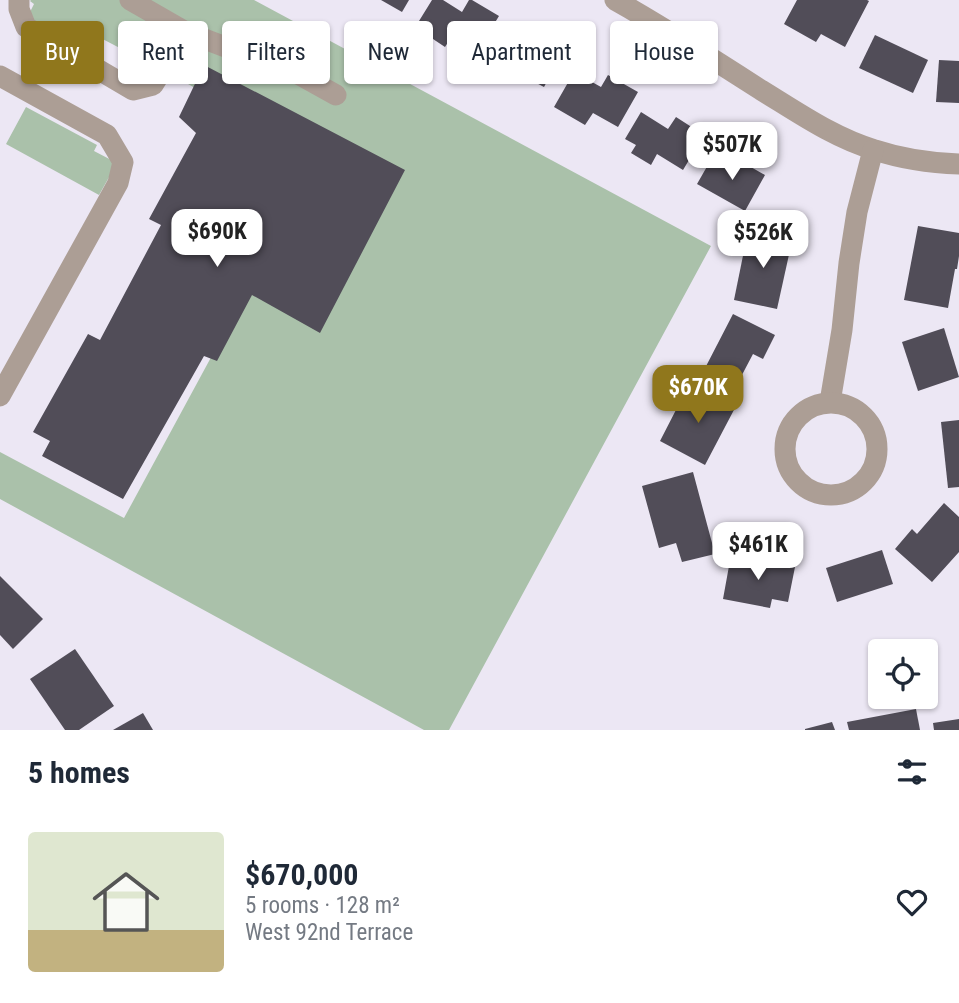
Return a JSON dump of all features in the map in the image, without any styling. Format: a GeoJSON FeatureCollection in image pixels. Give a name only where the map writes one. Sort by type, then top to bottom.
{"type":"FeatureCollection","features":[{"type":"Feature","properties":{"kind":"street"},"geometry":{"type":"LineString","coordinates":[[19,0],[19,9],[26,27],[118,81]]}},
{"type":"Feature","properties":{"kind":"street"},"geometry":{"type":"LineString","coordinates":[[130,0],[167,21]]}},
{"type":"Feature","properties":{"kind":"street"},"geometry":{"type":"LineString","coordinates":[[615,0],[656,22],[841,137],[873,150],[910,160],[959,164]]}},
{"type":"Feature","properties":{"kind":"street"},"geometry":{"type":"LineString","coordinates":[[208,40],[236,51],[261,65],[291,70],[336,95]]}},
{"type":"Feature","properties":{"kind":"street"},"geometry":{"type":"LineString","coordinates":[[0,76],[107,135],[123,162],[118,183],[0,396]]}},
{"type":"Feature","properties":{"kind":"street"},"geometry":{"type":"LineString","coordinates":[[123,84],[133,90],[154,84]]}},
{"type":"Feature","properties":{"kind":"street"},"geometry":{"type":"LineString","coordinates":[[830,402],[842,330],[849,263],[873,150]]}},
{"type":"Feature","properties":{"kind":"street"},"geometry":{"type":"LineString","coordinates":[[830,402],[846,404],[859,411],[870,422],[876,435],[878,451],[875,466],[855,489],[826,495],[798,482],[789,469],[785,454],[786,439],[792,424],[802,412],[815,405],[830,402]]}},
{"type":"Feature","properties":{"kind":"green space"},"geometry":{"type":"Polygon","coordinates":[[[254,0],[293,21],[222,21],[222,84],[330,84],[330,41],[344,48],[344,84],[410,84],[711,246],[449,730],[424,730],[0,499],[0,452],[124,518],[319,158],[188,84],[208,84],[208,21],[118,21],[118,47],[104,40],[104,21],[28,21],[34,4],[30,1],[254,0]]]}},
{"type":"Feature","properties":{"kind":"green space"},"geometry":{"type":"Polygon","coordinates":[[[26,107],[97,145],[94,151],[117,163],[99,195],[6,144],[26,107]]]}},
{"type":"Feature","properties":{"kind":"building"},"geometry":{"type":"Polygon","coordinates":[[[381,0],[409,0],[402,12],[381,0]]]}},
{"type":"Feature","properties":{"kind":"building"},"geometry":{"type":"Polygon","coordinates":[[[432,0],[443,0],[462,12],[469,0],[472,0],[499,16],[496,21],[447,21],[445,47],[433,39],[433,21],[419,21],[432,0]]]}},
{"type":"Feature","properties":{"kind":"building"},"geometry":{"type":"Polygon","coordinates":[[[797,0],[869,1],[845,47],[821,34],[816,42],[784,24],[797,0]]]}},
{"type":"Feature","properties":{"kind":"building"},"geometry":{"type":"Polygon","coordinates":[[[875,35],[928,60],[913,93],[859,68],[875,35]]]}},
{"type":"Feature","properties":{"kind":"building"},"geometry":{"type":"Polygon","coordinates":[[[939,60],[959,61],[959,103],[936,102],[939,60]]]}},
{"type":"Feature","properties":{"kind":"building"},"geometry":{"type":"Polygon","coordinates":[[[208,67],[222,74],[222,84],[240,84],[405,170],[320,333],[252,295],[217,361],[204,356],[123,499],[42,456],[50,441],[33,432],[88,334],[100,340],[161,225],[149,219],[196,133],[179,117],[195,84],[208,84],[208,67]]]}},
{"type":"Feature","properties":{"kind":"building"},"geometry":{"type":"Polygon","coordinates":[[[608,75],[610,84],[624,84],[638,92],[618,127],[593,113],[585,125],[554,107],[567,84],[596,84],[601,87],[608,75]]]}},
{"type":"Feature","properties":{"kind":"building"},"geometry":{"type":"Polygon","coordinates":[[[641,112],[668,129],[676,117],[704,135],[683,170],[657,154],[651,165],[631,153],[636,145],[625,139],[641,112]]]}},
{"type":"Feature","properties":{"kind":"building"},"geometry":{"type":"Polygon","coordinates":[[[713,156],[737,170],[742,162],[765,175],[745,211],[697,184],[713,156]]]}},
{"type":"Feature","properties":{"kind":"building"},"geometry":{"type":"Polygon","coordinates":[[[918,226],[959,233],[959,256],[948,308],[904,300],[918,226]]]}},
{"type":"Feature","properties":{"kind":"building"},"geometry":{"type":"Polygon","coordinates":[[[748,231],[792,241],[777,309],[734,300],[748,231]]]}},
{"type":"Feature","properties":{"kind":"building"},"geometry":{"type":"Polygon","coordinates":[[[733,314],[775,335],[763,359],[753,354],[734,390],[702,374],[733,314]]]}},
{"type":"Feature","properties":{"kind":"building"},"geometry":{"type":"Polygon","coordinates":[[[944,328],[959,377],[918,391],[902,342],[944,328]]]}},
{"type":"Feature","properties":{"kind":"building"},"geometry":{"type":"Polygon","coordinates":[[[695,385],[736,406],[705,465],[660,441],[678,406],[683,408],[695,385]]]}},
{"type":"Feature","properties":{"kind":"building"},"geometry":{"type":"Polygon","coordinates":[[[959,420],[959,487],[948,488],[941,422],[959,420]]]}},
{"type":"Feature","properties":{"kind":"building"},"geometry":{"type":"Polygon","coordinates":[[[693,472],[715,554],[682,562],[676,543],[659,548],[642,486],[693,472]]]}},
{"type":"Feature","properties":{"kind":"building"},"geometry":{"type":"Polygon","coordinates":[[[944,503],[959,517],[959,552],[932,582],[895,549],[912,529],[917,534],[944,503]]]}},
{"type":"Feature","properties":{"kind":"building"},"geometry":{"type":"Polygon","coordinates":[[[882,550],[893,584],[837,602],[826,568],[882,550]]]}},
{"type":"Feature","properties":{"kind":"building"},"geometry":{"type":"Polygon","coordinates":[[[731,555],[795,567],[788,602],[772,599],[770,608],[723,599],[731,555]]]}},
{"type":"Feature","properties":{"kind":"building"},"geometry":{"type":"Polygon","coordinates":[[[0,576],[43,619],[13,649],[0,635],[0,576]]]}},
{"type":"Feature","properties":{"kind":"building"},"geometry":{"type":"Polygon","coordinates":[[[75,649],[114,706],[79,730],[65,730],[30,679],[75,649]]]}},
{"type":"Feature","properties":{"kind":"building"},"geometry":{"type":"Polygon","coordinates":[[[916,709],[920,730],[849,730],[847,722],[916,709]]]}},
{"type":"Feature","properties":{"kind":"building"},"geometry":{"type":"Polygon","coordinates":[[[143,713],[153,730],[113,730],[143,713]]]}},
{"type":"Feature","properties":{"kind":"building"},"geometry":{"type":"Polygon","coordinates":[[[959,719],[959,730],[934,730],[933,723],[959,719]]]}},
{"type":"Feature","properties":{"kind":"building"},"geometry":{"type":"Polygon","coordinates":[[[832,722],[835,730],[805,730],[805,729],[832,722]]]}}]}
